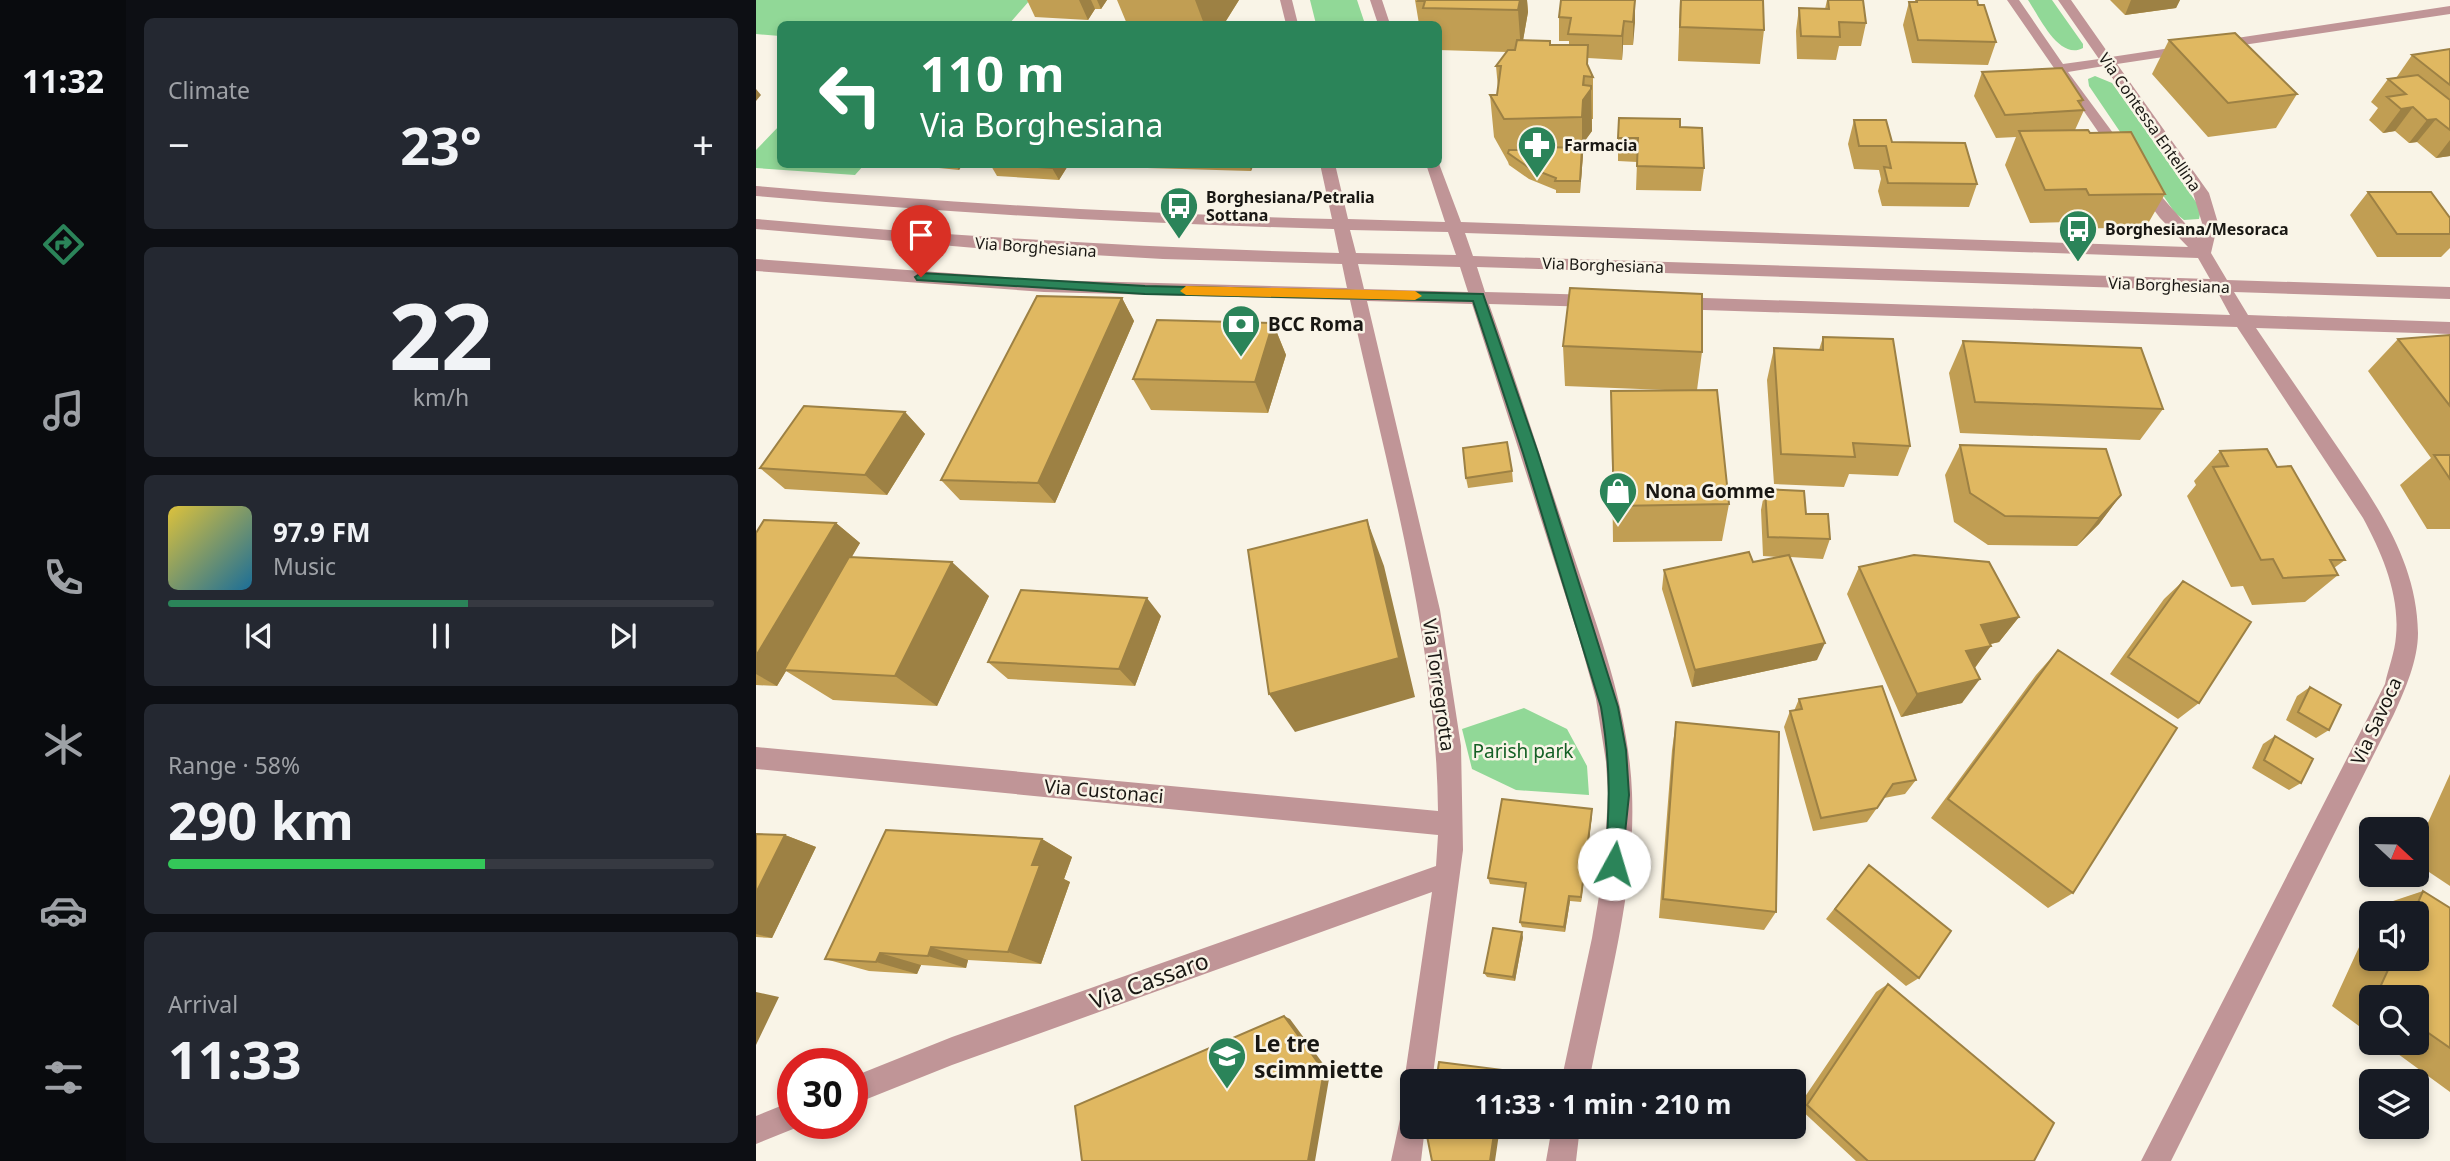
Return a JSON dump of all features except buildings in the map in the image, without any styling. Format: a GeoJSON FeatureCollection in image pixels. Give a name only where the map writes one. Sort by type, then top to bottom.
{"type":"FeatureCollection","features":[{"type":"Feature","properties":{"kind":"street"},"geometry":{"type":"LineString","coordinates":[[1286,0],[1291,21]]}},
{"type":"Feature","properties":{"kind":"street"},"geometry":{"type":"LineString","coordinates":[[1376,0],[1383,21]]}},
{"type":"Feature","properties":{"kind":"street"},"geometry":{"type":"LineString","coordinates":[[2013,0],[2059,69],[2155,201],[2203,253],[2222,287]]}},
{"type":"Feature","properties":{"kind":"street","name":"Via Contessa Entellina"},"geometry":{"type":"LineString","coordinates":[[2064,0],[2196,185],[2206,203],[2210,232],[2203,253]]}},
{"type":"Feature","properties":{"kind":"street"},"geometry":{"type":"LineString","coordinates":[[2059,69],[2450,10]]}},
{"type":"Feature","properties":{"kind":"street","name":"Via Torregrotta"},"geometry":{"type":"LineString","coordinates":[[1328,168],[1437,653],[1449,746],[1451,824],[1448,874],[1420,1069]]}},
{"type":"Feature","properties":{"kind":"street"},"geometry":{"type":"LineString","coordinates":[[1434,168],[1604,684],[1617,750],[1619,810],[1612,884],[1577,1069]]}},
{"type":"Feature","properties":{"kind":"street","name":"Via Borghesiana"},"geometry":{"type":"LineString","coordinates":[[756,191],[963,209],[1176,220],[2203,253]]}},
{"type":"Feature","properties":{"kind":"street","name":"Via Borghesiana"},"geometry":{"type":"LineString","coordinates":[[756,224],[1072,249],[2450,293]]}},
{"type":"Feature","properties":{"kind":"street","name":"Via Borghesiana"},"geometry":{"type":"LineString","coordinates":[[756,265],[1044,286],[1617,302]]}},
{"type":"Feature","properties":{"kind":"street","name":"Via Savoca"},"geometry":{"type":"LineString","coordinates":[[2156,1161],[2386,707],[2399,675],[2407,636],[2407,612],[2401,582],[2383,534],[2222,287]]}},
{"type":"Feature","properties":{"kind":"street"},"geometry":{"type":"LineString","coordinates":[[2410,292],[2446,332]]}},
{"type":"Feature","properties":{"kind":"street","name":"Via Borghesiana"},"geometry":{"type":"LineString","coordinates":[[1659,303],[2243,322],[2446,332]]}},
{"type":"Feature","properties":{"kind":"street","name":"Via Custonaci"},"geometry":{"type":"LineString","coordinates":[[756,758],[1451,824]]}},
{"type":"Feature","properties":{"kind":"street","name":"Via Cassaro"},"geometry":{"type":"LineString","coordinates":[[868,1085],[952,1051],[1448,874]]}},
{"type":"Feature","properties":{"kind":"street"},"geometry":{"type":"LineString","coordinates":[[756,1130],[777,1121]]}},
{"type":"Feature","properties":{"kind":"street"},"geometry":{"type":"LineString","coordinates":[[1406,1161],[1409,1139]]}},
{"type":"Feature","properties":{"kind":"street"},"geometry":{"type":"LineString","coordinates":[[1561,1161],[1564,1139]]}},
{"type":"Feature","properties":{"kind":"green space"},"geometry":{"type":"Polygon","coordinates":[[[756,0],[1030,0],[1012,21],[777,21],[777,36],[756,34],[756,0]]]}},
{"type":"Feature","properties":{"kind":"green space"},"geometry":{"type":"Polygon","coordinates":[[[1310,0],[1357,0],[1364,21],[1315,21],[1310,0]]]}},
{"type":"Feature","properties":{"kind":"green space"},"geometry":{"type":"Polygon","coordinates":[[[2028,0],[2052,0],[2083,44],[2083,48],[2074,50],[2058,43],[2028,0]]]}},
{"type":"Feature","properties":{"kind":"green space"},"geometry":{"type":"Polygon","coordinates":[[[2095,76],[2112,83],[2201,209],[2199,219],[2184,220],[2175,213],[2089,86],[2088,79],[2095,76]]]}},
{"type":"Feature","properties":{"kind":"green space"},"geometry":{"type":"Polygon","coordinates":[[[777,128],[777,168],[861,168],[855,175],[756,168],[756,150],[777,128]]]}},
{"type":"Feature","properties":{"kind":"green space","name":"Parish park"},"geometry":{"type":"Polygon","coordinates":[[[1524,708],[1567,729],[1587,766],[1589,795],[1516,790],[1472,769],[1462,729],[1524,708]]]}},
{"type":"Feature","properties":{"kind":"slow traffic"},"geometry":{"type":"LineString","coordinates":[[1186,291],[1415,296]]}},
{"type":"Feature","properties":{"kind":"place","name":"Farmacia"},"geometry":{"type":"Point","coordinates":[1537,179]}},
{"type":"Feature","properties":{"kind":"place","name":"Borghesiana/Petralia Sottana"},"geometry":{"type":"Point","coordinates":[1179,240]}},
{"type":"Feature","properties":{"kind":"place","name":"Borghesiana/Mesoraca"},"geometry":{"type":"Point","coordinates":[2078,263]}},
{"type":"Feature","properties":{"kind":"place","name":"BCC Roma"},"geometry":{"type":"Point","coordinates":[1241,358]}},
{"type":"Feature","properties":{"kind":"place","name":"Nona Gomme"},"geometry":{"type":"Point","coordinates":[1618,525]}},
{"type":"Feature","properties":{"kind":"place","name":"Le tre scimmiette"},"geometry":{"type":"Point","coordinates":[1227,1090]}},
{"type":"Feature","properties":{"kind":"route"},"geometry":{"type":"LineString","coordinates":[[921,277],[1145,290],[1478,297],[1604,684],[1614,727],[1620,795],[1614,864]]}}]}
